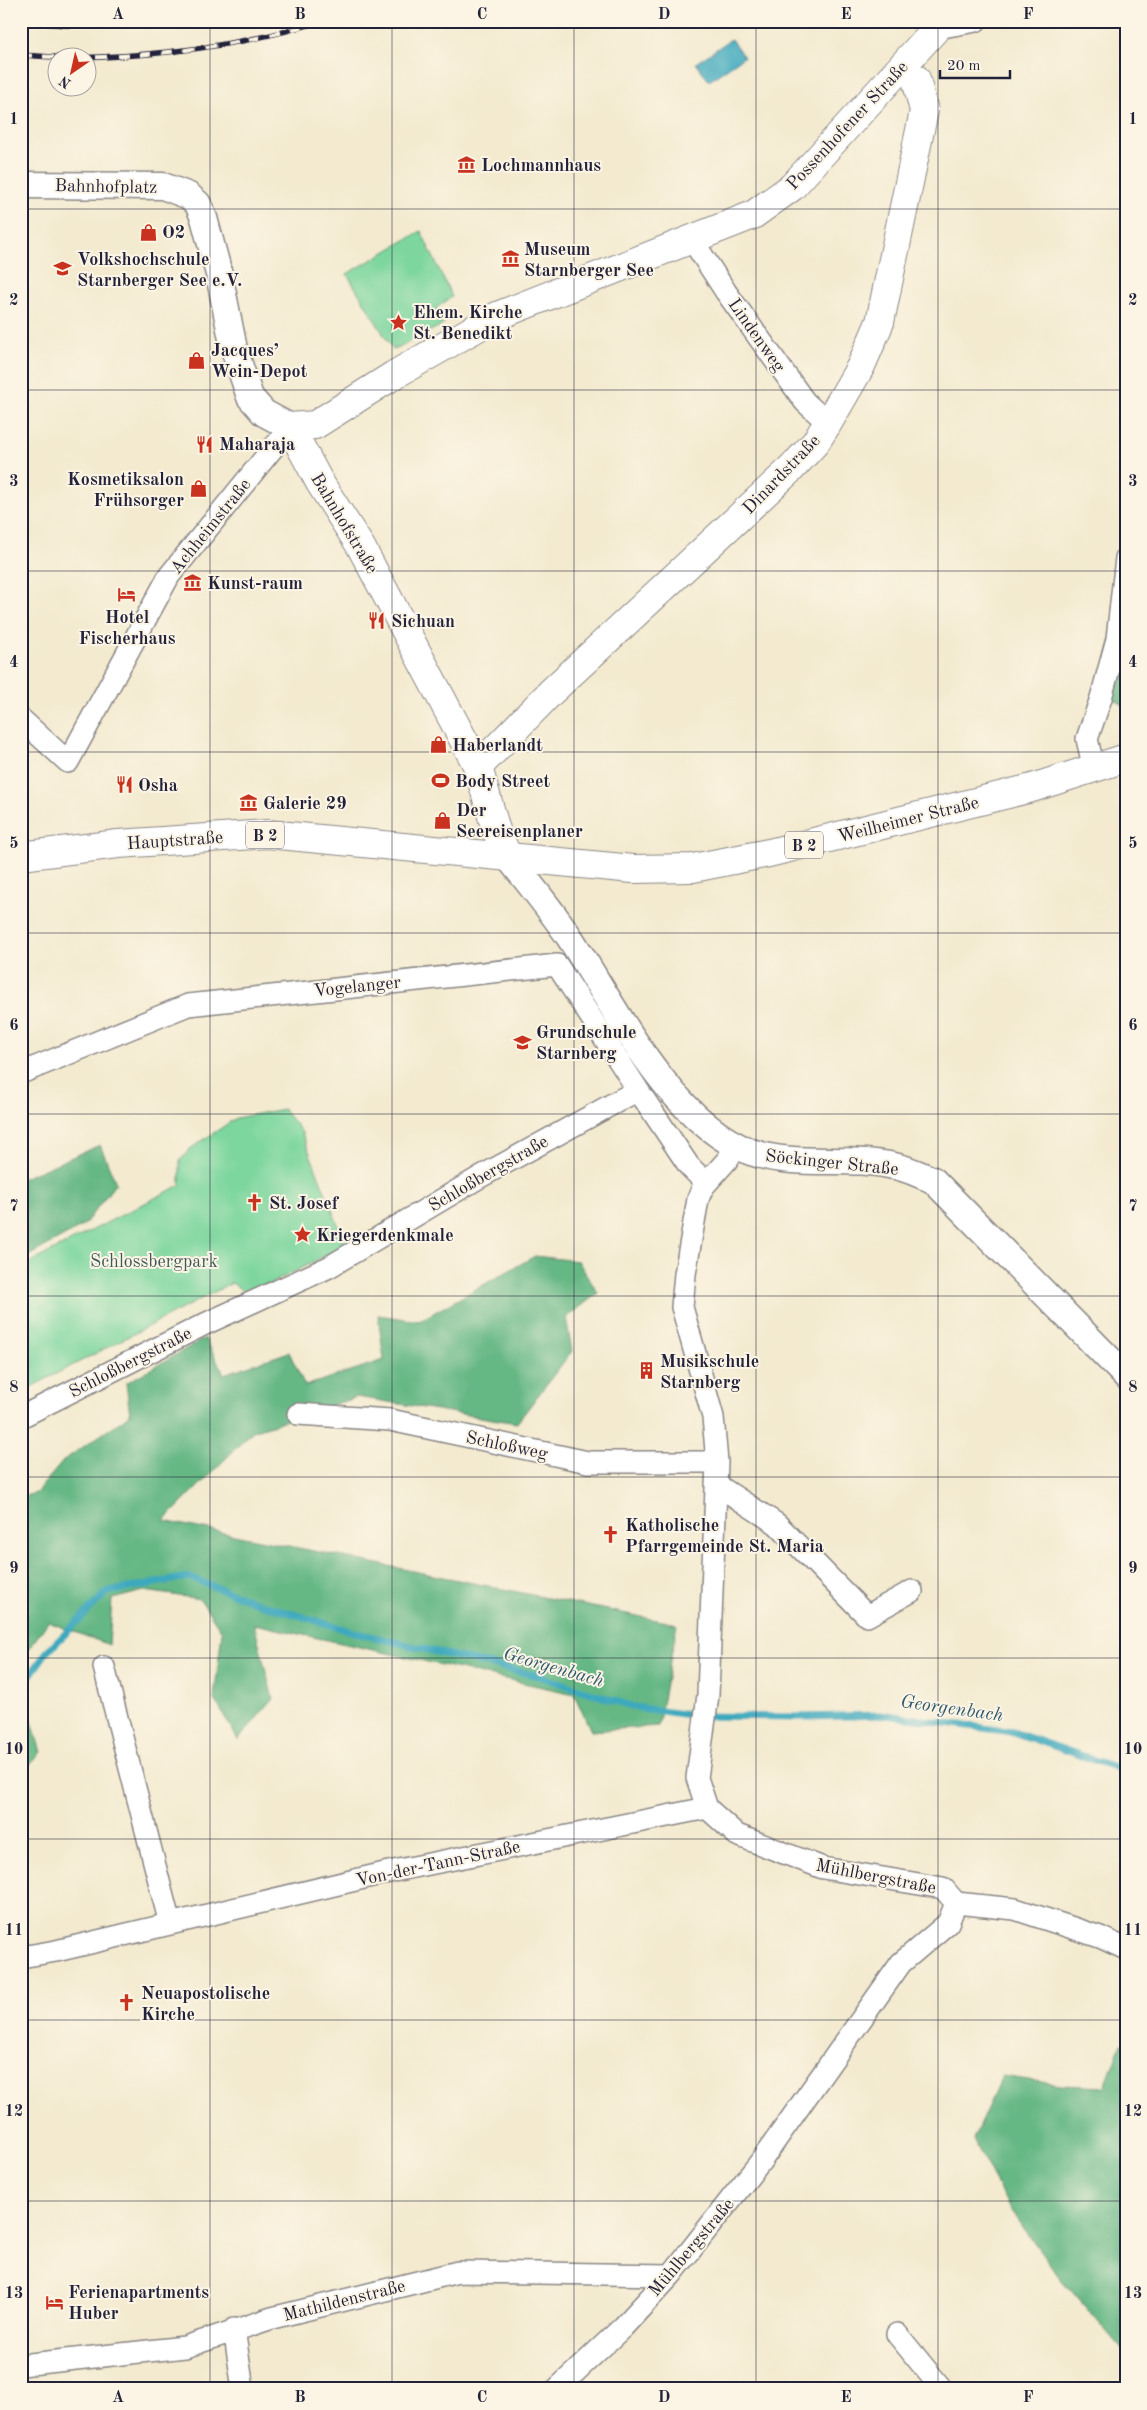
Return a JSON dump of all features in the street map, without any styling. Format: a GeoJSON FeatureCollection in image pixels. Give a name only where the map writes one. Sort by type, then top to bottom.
{"type":"FeatureCollection","features":[{"type":"Feature","properties":{"kind":"main road","name":"Possenhofener Straße"},"geometry":{"type":"LineString","coordinates":[[290,427],[315,425],[403,370],[497,316],[753,216],[792,187],[940,24]]}},
{"type":"Feature","properties":{"kind":"main road","name":"Dinardstraße"},"geometry":{"type":"LineString","coordinates":[[478,767],[551,692],[792,468],[816,443],[861,366],[880,322],[924,111],[916,80],[902,66]]}},
{"type":"Feature","properties":{"kind":"main road","name":"Bahnhofstraße"},"geometry":{"type":"LineString","coordinates":[[290,427],[320,483],[361,547],[478,767],[496,830],[508,857]]}},
{"type":"Feature","properties":{"kind":"main road","name":"Weilheimer Straße"},"geometry":{"type":"LineString","coordinates":[[508,857],[633,869],[693,868],[769,853],[937,813],[1032,788],[1126,758]]}},
{"type":"Feature","properties":{"kind":"main road","name":"Hauptstraße"},"geometry":{"type":"LineString","coordinates":[[21,856],[118,844],[268,834],[508,857]]}},
{"type":"Feature","properties":{"kind":"street","name":"Possenhofener Straße"},"geometry":{"type":"LineString","coordinates":[[940,24],[976,21]]}},
{"type":"Feature","properties":{"kind":"street","name":"Bahnhofplatz"},"geometry":{"type":"LineString","coordinates":[[21,185],[163,186],[188,196],[198,204],[204,218],[234,349],[250,397],[264,413],[290,427]]}},
{"type":"Feature","properties":{"kind":"street","name":"Lindenweg"},"geometry":{"type":"LineString","coordinates":[[693,241],[726,292],[805,402],[828,423]]}},
{"type":"Feature","properties":{"kind":"street","name":"Achheimstraße"},"geometry":{"type":"LineString","coordinates":[[21,719],[68,762],[169,576],[290,427]]}},
{"type":"Feature","properties":{"kind":"street"},"geometry":{"type":"LineString","coordinates":[[1094,769],[1087,739],[1102,698],[1117,639],[1126,558]]}},
{"type":"Feature","properties":{"kind":"street","name":"Söckinger Straße"},"geometry":{"type":"LineString","coordinates":[[508,857],[551,910],[662,1079],[687,1109],[719,1136],[765,1156],[788,1161],[852,1161],[894,1166],[933,1180],[1126,1376]]}},
{"type":"Feature","properties":{"kind":"street","name":"Vogelanger"},"geometry":{"type":"LineString","coordinates":[[21,1073],[188,1005],[557,965],[638,1090]]}},
{"type":"Feature","properties":{"kind":"street"},"geometry":{"type":"LineString","coordinates":[[638,1090],[689,1166],[706,1183]]}},
{"type":"Feature","properties":{"kind":"street","name":"Schloßbergstraße"},"geometry":{"type":"LineString","coordinates":[[21,1417],[205,1324],[329,1266],[480,1177],[638,1090]]}},
{"type":"Feature","properties":{"kind":"street","name":"Mühlbergstraße"},"geometry":{"type":"LineString","coordinates":[[557,2389],[623,2327],[671,2275],[761,2161],[901,1963],[948,1923],[956,1903],[943,1888],[823,1868],[737,1835],[707,1808],[697,1778],[705,1730],[708,1695],[717,1462],[709,1400],[682,1308],[685,1274],[698,1199],[706,1183],[728,1159],[736,1145]]}},
{"type":"Feature","properties":{"kind":"street","name":"Schloßweg"},"geometry":{"type":"LineString","coordinates":[[298,1414],[390,1420],[588,1462],[717,1462]]}},
{"type":"Feature","properties":{"kind":"street"},"geometry":{"type":"LineString","coordinates":[[717,1485],[777,1524],[867,1616],[912,1591]]}},
{"type":"Feature","properties":{"kind":"street"},"geometry":{"type":"LineString","coordinates":[[104,1667],[170,1924]]}},
{"type":"Feature","properties":{"kind":"street","name":"Von-der-Tann-Straße"},"geometry":{"type":"LineString","coordinates":[[21,1957],[56,1951],[389,1872],[707,1808]]}},
{"type":"Feature","properties":{"kind":"street"},"geometry":{"type":"LineString","coordinates":[[956,1903],[1014,1909],[1100,1937],[1126,1949]]}},
{"type":"Feature","properties":{"kind":"street","name":"Mathildenstraße"},"geometry":{"type":"LineString","coordinates":[[21,2365],[185,2347],[234,2329],[458,2272],[671,2275]]}},
{"type":"Feature","properties":{"kind":"street"},"geometry":{"type":"LineString","coordinates":[[234,2329],[243,2389]]}},
{"type":"Feature","properties":{"kind":"street"},"geometry":{"type":"LineString","coordinates":[[897,2334],[942,2389]]}},
{"type":"Feature","properties":{"kind":"green space"},"geometry":{"type":"Polygon","coordinates":[[[421,231],[452,297],[436,308],[444,324],[393,350],[347,274],[421,231]]]}},
{"type":"Feature","properties":{"kind":"green space"},"geometry":{"type":"Polygon","coordinates":[[[1126,605],[1126,707],[1114,699],[1126,605]]]}},
{"type":"Feature","properties":{"kind":"green space","name":"Schlossbergpark"},"geometry":{"type":"Polygon","coordinates":[[[283,1109],[301,1131],[346,1245],[249,1295],[232,1283],[21,1392],[21,1267],[180,1185],[180,1161],[190,1149],[236,1118],[283,1109]]]}},
{"type":"Feature","properties":{"kind":"green space"},"geometry":{"type":"Polygon","coordinates":[[[100,1145],[116,1183],[84,1225],[21,1260],[21,1179],[100,1145]]]}},
{"type":"Feature","properties":{"kind":"green space"},"geometry":{"type":"Polygon","coordinates":[[[535,1256],[578,1261],[598,1293],[566,1318],[572,1351],[517,1423],[357,1397],[253,1431],[164,1521],[677,1624],[658,1726],[591,1731],[574,1694],[254,1624],[273,1699],[238,1740],[214,1698],[222,1632],[200,1599],[144,1591],[112,1599],[109,1645],[48,1622],[21,1660],[21,1497],[36,1493],[64,1460],[130,1415],[126,1383],[205,1338],[224,1374],[289,1352],[305,1386],[384,1360],[378,1315],[419,1321],[535,1256]]]}},
{"type":"Feature","properties":{"kind":"green space"},"geometry":{"type":"Polygon","coordinates":[[[21,1685],[41,1752],[21,1775],[21,1685]]]}},
{"type":"Feature","properties":{"kind":"green space"},"geometry":{"type":"Polygon","coordinates":[[[1121,2043],[1126,2044],[1126,2354],[1060,2278],[1010,2209],[973,2139],[1002,2076],[1061,2085],[1105,2087],[1121,2043]]]}},
{"type":"Feature","properties":{"kind":"water"},"geometry":{"type":"Polygon","coordinates":[[[731,39],[744,57],[709,81],[696,63],[731,39]]]}},
{"type":"Feature","properties":{"kind":"waterway","name":"Georgenbach"},"geometry":{"type":"LineString","coordinates":[[21,1688],[46,1653],[107,1592],[188,1577],[263,1605],[361,1634],[538,1676],[634,1707],[696,1716],[802,1717],[886,1715],[1013,1732],[1126,1771]]}},
{"type":"Feature","properties":{"kind":"railway"},"geometry":{"type":"LineString","coordinates":[[21,21],[66,25],[174,21]]}},
{"type":"Feature","properties":{"kind":"railway"},"geometry":{"type":"LineString","coordinates":[[98,57],[168,52],[231,43],[292,30],[322,21]]}},
{"type":"Feature","properties":{"kind":"railway"},"geometry":{"type":"LineString","coordinates":[[21,55],[48,57]]}},
{"type":"Feature","properties":{"kind":"place","name":"Lochmannhaus"},"geometry":{"type":"Point","coordinates":[467,165]}},
{"type":"Feature","properties":{"kind":"place","name":"O2"},"geometry":{"type":"Point","coordinates":[148,232]}},
{"type":"Feature","properties":{"kind":"place","name":"Museum Starnberger See"},"geometry":{"type":"Point","coordinates":[510,259]}},
{"type":"Feature","properties":{"kind":"place","name":"Volkshochschule Starnberger See e.V."},"geometry":{"type":"Point","coordinates":[63,269]}},
{"type":"Feature","properties":{"kind":"place","name":"Ehem. Kirche St. Benedikt"},"geometry":{"type":"Point","coordinates":[399,322]}},
{"type":"Feature","properties":{"kind":"place","name":"Jacques’ Wein-Depot"},"geometry":{"type":"Point","coordinates":[197,360]}},
{"type":"Feature","properties":{"kind":"place","name":"Maharaja"},"geometry":{"type":"Point","coordinates":[205,444]}},
{"type":"Feature","properties":{"kind":"place","name":"Kosmetiksalon Frühsorger"},"geometry":{"type":"Point","coordinates":[198,489]}},
{"type":"Feature","properties":{"kind":"place","name":"Kunst-raum"},"geometry":{"type":"Point","coordinates":[193,583]}},
{"type":"Feature","properties":{"kind":"place","name":"Hotel Fischerhaus"},"geometry":{"type":"Point","coordinates":[127,594]}},
{"type":"Feature","properties":{"kind":"place","name":"Sichuan"},"geometry":{"type":"Point","coordinates":[377,621]}},
{"type":"Feature","properties":{"kind":"place","name":"Haberlandt"},"geometry":{"type":"Point","coordinates":[438,745]}},
{"type":"Feature","properties":{"kind":"place","name":"Body Street"},"geometry":{"type":"Point","coordinates":[441,781]}},
{"type":"Feature","properties":{"kind":"place","name":"Osha"},"geometry":{"type":"Point","coordinates":[124,785]}},
{"type":"Feature","properties":{"kind":"place","name":"Galerie 29"},"geometry":{"type":"Point","coordinates":[249,803]}},
{"type":"Feature","properties":{"kind":"place","name":"Der Seereisenplaner"},"geometry":{"type":"Point","coordinates":[442,820]}},
{"type":"Feature","properties":{"kind":"place","name":"Grundschule Starnberg"},"geometry":{"type":"Point","coordinates":[522,1042]}},
{"type":"Feature","properties":{"kind":"place","name":"St. Josef"},"geometry":{"type":"Point","coordinates":[255,1203]}},
{"type":"Feature","properties":{"kind":"place","name":"Kriegerdenkmale"},"geometry":{"type":"Point","coordinates":[302,1235]}},
{"type":"Feature","properties":{"kind":"place","name":"Musikschule Starnberg"},"geometry":{"type":"Point","coordinates":[646,1371]}},
{"type":"Feature","properties":{"kind":"place","name":"Katholische Pfarrgemeinde St. Maria"},"geometry":{"type":"Point","coordinates":[611,1535]}},
{"type":"Feature","properties":{"kind":"place","name":"Neuapostolische Kirche"},"geometry":{"type":"Point","coordinates":[127,2003]}},
{"type":"Feature","properties":{"kind":"place","name":"Ferienapartments Huber"},"geometry":{"type":"Point","coordinates":[54,2302]}}]}
